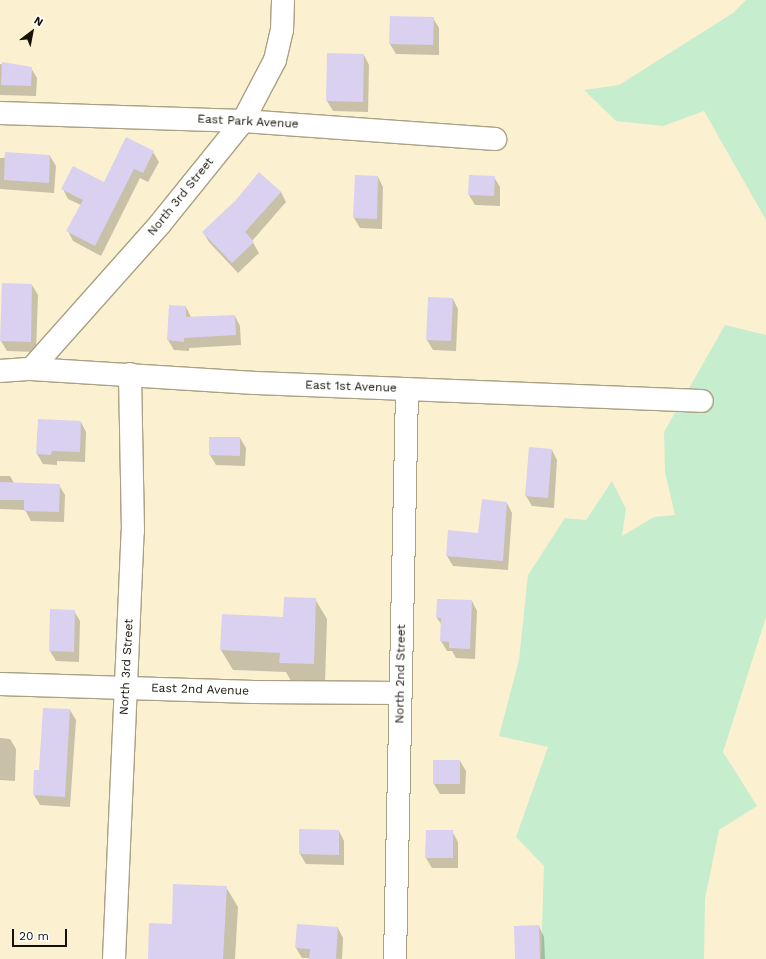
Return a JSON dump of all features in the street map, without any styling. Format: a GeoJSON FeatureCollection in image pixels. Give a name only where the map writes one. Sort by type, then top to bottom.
{"type":"FeatureCollection","features":[{"type":"Feature","properties":{"kind":"street","name":"North 3rd Street"},"geometry":{"type":"LineString","coordinates":[[31,369],[160,224],[243,121],[275,60],[282,30],[283,0]]}},
{"type":"Feature","properties":{"kind":"street","name":"East Park Avenue"},"geometry":{"type":"LineString","coordinates":[[0,113],[243,121],[496,139]]}},
{"type":"Feature","properties":{"kind":"street","name":"East 1st Avenue"},"geometry":{"type":"LineString","coordinates":[[0,371],[31,369],[255,383],[702,401]]}},
{"type":"Feature","properties":{"kind":"street","name":"North 3rd Street"},"geometry":{"type":"LineString","coordinates":[[114,959],[133,531],[130,374]]}},
{"type":"Feature","properties":{"kind":"street","name":"North 2nd Street"},"geometry":{"type":"LineString","coordinates":[[395,959],[407,389]]}},
{"type":"Feature","properties":{"kind":"street","name":"East 2nd Avenue"},"geometry":{"type":"LineString","coordinates":[[0,684],[400,693]]}},
{"type":"Feature","properties":{"kind":"green space"},"geometry":{"type":"Polygon","coordinates":[[[746,0],[766,0],[766,220],[704,111],[663,126],[616,121],[584,90],[619,85],[733,13],[746,0]]]}},
{"type":"Feature","properties":{"kind":"green space"},"geometry":{"type":"Polygon","coordinates":[[[725,325],[766,335],[766,617],[723,752],[757,806],[719,830],[705,899],[704,959],[541,959],[544,866],[516,837],[548,747],[499,736],[519,660],[528,575],[565,518],[586,520],[612,481],[626,509],[622,536],[654,517],[675,515],[665,472],[664,432],[725,325]]]}},
{"type":"Feature","properties":{"kind":"building"},"geometry":{"type":"Polygon","coordinates":[[[390,16],[434,17],[433,45],[389,44],[390,16]]]}},
{"type":"Feature","properties":{"kind":"building"},"geometry":{"type":"Polygon","coordinates":[[[327,53],[364,54],[363,102],[326,101],[327,53]]]}},
{"type":"Feature","properties":{"kind":"building"},"geometry":{"type":"Polygon","coordinates":[[[2,62],[32,67],[31,86],[1,85],[2,62]]]}},
{"type":"Feature","properties":{"kind":"building"},"geometry":{"type":"Polygon","coordinates":[[[126,137],[154,151],[143,173],[134,169],[95,246],[66,231],[83,200],[61,189],[73,166],[104,182],[126,137]]]}},
{"type":"Feature","properties":{"kind":"building"},"geometry":{"type":"Polygon","coordinates":[[[5,152],[50,155],[49,183],[4,180],[5,152]]]}},
{"type":"Feature","properties":{"kind":"building"},"geometry":{"type":"Polygon","coordinates":[[[259,172],[281,192],[245,232],[254,242],[232,263],[202,232],[235,201],[259,172]]]}},
{"type":"Feature","properties":{"kind":"building"},"geometry":{"type":"Polygon","coordinates":[[[355,175],[378,176],[377,219],[353,218],[355,175]]]}},
{"type":"Feature","properties":{"kind":"building"},"geometry":{"type":"Polygon","coordinates":[[[469,175],[495,176],[494,196],[468,195],[469,175]]]}},
{"type":"Feature","properties":{"kind":"building"},"geometry":{"type":"Polygon","coordinates":[[[2,283],[32,284],[31,342],[0,341],[2,283]]]}},
{"type":"Feature","properties":{"kind":"building"},"geometry":{"type":"Polygon","coordinates":[[[428,297],[453,298],[451,341],[426,340],[428,297]]]}},
{"type":"Feature","properties":{"kind":"building"},"geometry":{"type":"Polygon","coordinates":[[[169,305],[186,306],[186,317],[235,315],[236,335],[184,338],[184,342],[167,340],[169,305]]]}},
{"type":"Feature","properties":{"kind":"building"},"geometry":{"type":"Polygon","coordinates":[[[38,419],[81,421],[80,452],[52,451],[51,455],[36,454],[38,419]]]}},
{"type":"Feature","properties":{"kind":"building"},"geometry":{"type":"Polygon","coordinates":[[[209,437],[240,437],[240,456],[209,455],[209,437]]]}},
{"type":"Feature","properties":{"kind":"building"},"geometry":{"type":"Polygon","coordinates":[[[529,447],[552,449],[548,498],[525,496],[529,447]]]}},
{"type":"Feature","properties":{"kind":"building"},"geometry":{"type":"Polygon","coordinates":[[[0,482],[60,484],[59,512],[24,511],[24,500],[0,500],[0,482]]]}},
{"type":"Feature","properties":{"kind":"building"},"geometry":{"type":"Polygon","coordinates":[[[482,499],[507,502],[503,561],[446,556],[448,530],[478,533],[482,499]]]}},
{"type":"Feature","properties":{"kind":"building"},"geometry":{"type":"Polygon","coordinates":[[[284,597],[316,598],[314,664],[279,663],[280,653],[220,650],[222,614],[283,617],[284,597]]]}},
{"type":"Feature","properties":{"kind":"building"},"geometry":{"type":"Polygon","coordinates":[[[437,599],[472,600],[470,649],[449,648],[449,642],[440,641],[441,618],[436,618],[437,599]]]}},
{"type":"Feature","properties":{"kind":"building"},"geometry":{"type":"Polygon","coordinates":[[[50,609],[75,610],[74,652],[49,651],[50,609]]]}},
{"type":"Feature","properties":{"kind":"building"},"geometry":{"type":"Polygon","coordinates":[[[43,708],[70,709],[65,797],[33,795],[34,770],[39,770],[43,708]]]}},
{"type":"Feature","properties":{"kind":"building"},"geometry":{"type":"Polygon","coordinates":[[[433,760],[460,760],[460,784],[433,784],[433,760]]]}},
{"type":"Feature","properties":{"kind":"building"},"geometry":{"type":"Polygon","coordinates":[[[299,829],[339,830],[339,855],[299,854],[299,829]]]}},
{"type":"Feature","properties":{"kind":"building"},"geometry":{"type":"Polygon","coordinates":[[[426,830],[453,830],[453,858],[425,858],[426,830]]]}},
{"type":"Feature","properties":{"kind":"building"},"geometry":{"type":"Polygon","coordinates":[[[173,884],[227,886],[223,959],[148,959],[149,923],[172,924],[173,884]]]}},
{"type":"Feature","properties":{"kind":"building"},"geometry":{"type":"Polygon","coordinates":[[[297,924],[338,927],[336,959],[309,959],[310,949],[295,948],[297,924]]]}},
{"type":"Feature","properties":{"kind":"building"},"geometry":{"type":"Polygon","coordinates":[[[539,925],[540,959],[515,959],[514,926],[539,925]]]}}]}
